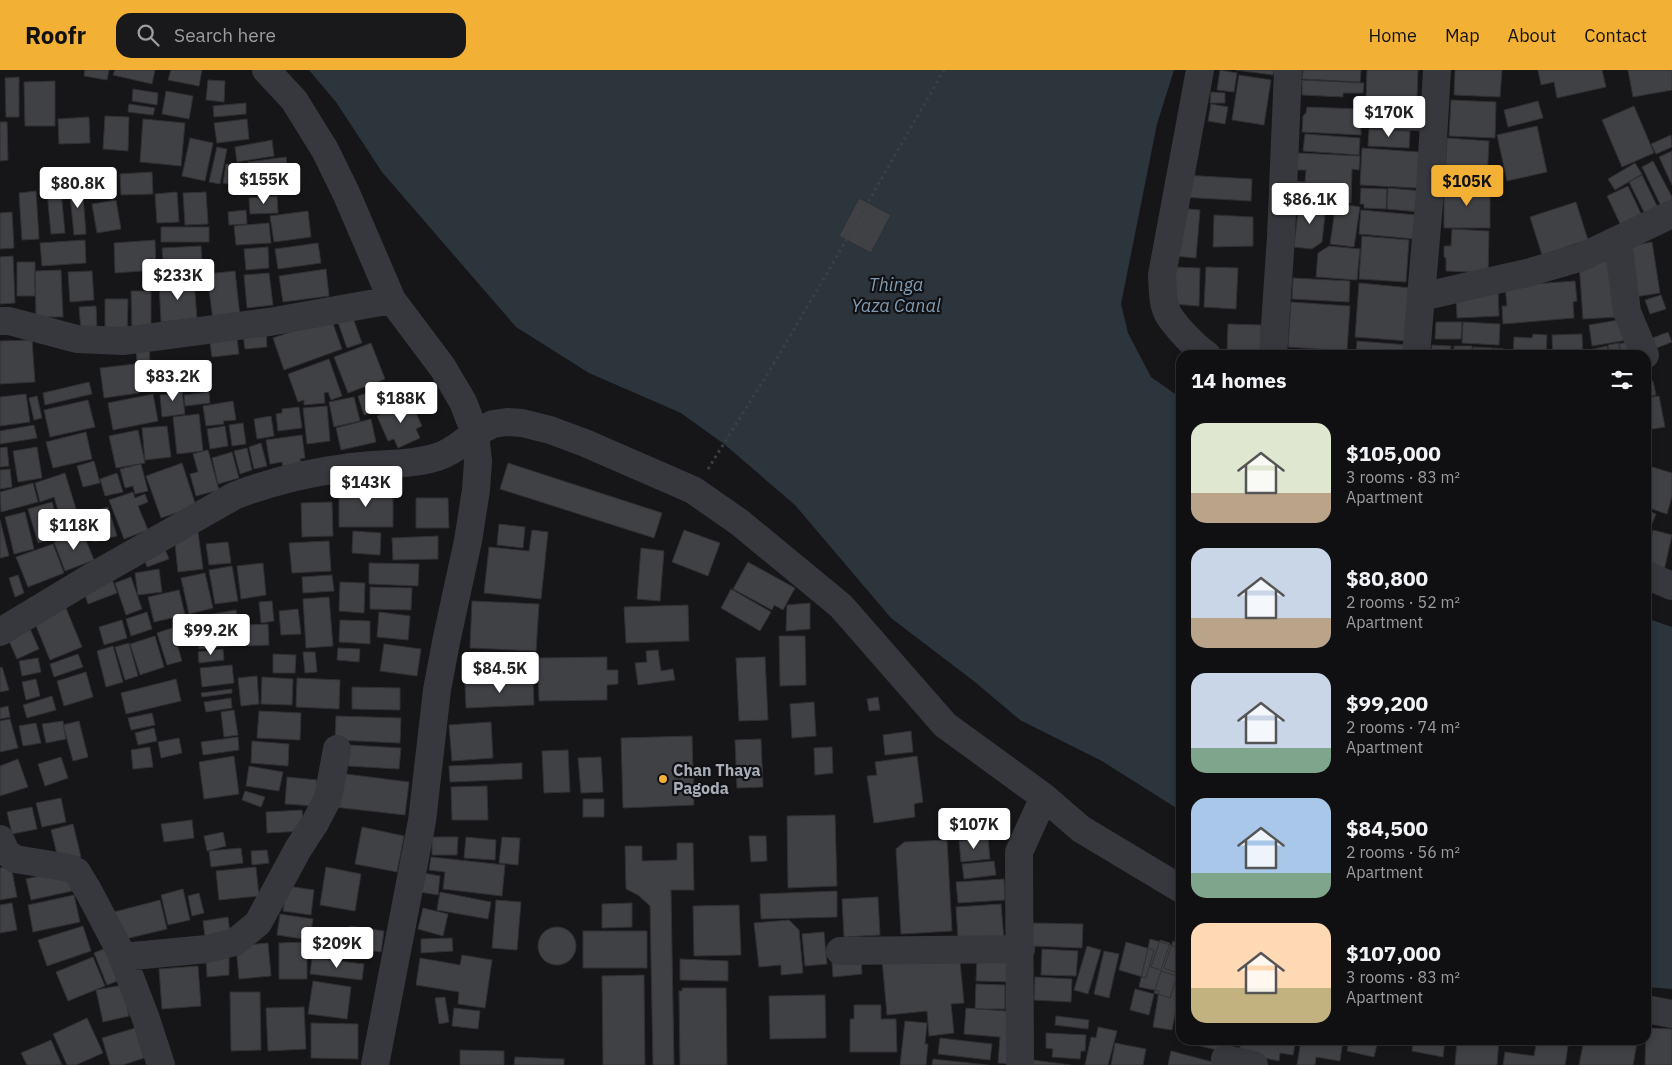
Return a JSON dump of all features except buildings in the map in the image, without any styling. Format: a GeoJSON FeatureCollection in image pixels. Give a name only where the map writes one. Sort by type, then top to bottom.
{"type":"FeatureCollection","features":[{"type":"Feature","properties":{"kind":"street"},"geometry":{"type":"LineString","coordinates":[[266,70],[294,100],[325,150],[346,192],[392,300],[443,368],[463,402],[475,433],[478,471],[468,542],[437,690],[422,821],[375,1065]]}},
{"type":"Feature","properties":{"kind":"street"},"geometry":{"type":"LineString","coordinates":[[1199,350],[1168,314],[1163,296],[1162,275],[1200,70]]}},
{"type":"Feature","properties":{"kind":"street"},"geometry":{"type":"LineString","coordinates":[[1273,350],[1281,237],[1288,70]]}},
{"type":"Feature","properties":{"kind":"street"},"geometry":{"type":"LineString","coordinates":[[1416,350],[1437,70]]}},
{"type":"Feature","properties":{"kind":"street"},"geometry":{"type":"LineString","coordinates":[[1421,297],[1527,273],[1582,257],[1672,214]]}},
{"type":"Feature","properties":{"kind":"street"},"geometry":{"type":"LineString","coordinates":[[1618,240],[1627,312],[1643,350]]}},
{"type":"Feature","properties":{"kind":"street"},"geometry":{"type":"LineString","coordinates":[[0,321],[10,321],[77,339],[123,341],[269,322],[392,300]]}},
{"type":"Feature","properties":{"kind":"street"},"geometry":{"type":"LineString","coordinates":[[0,632],[88,579],[234,496],[259,486],[300,475],[347,467],[418,461],[439,456],[493,424],[507,422],[522,423],[550,430],[693,490],[739,522],[841,606],[945,725],[1044,797],[1081,829],[1176,885]]}},
{"type":"Feature","properties":{"kind":"street"},"geometry":{"type":"LineString","coordinates":[[1651,577],[1672,586]]}},
{"type":"Feature","properties":{"kind":"street"},"geometry":{"type":"LineString","coordinates":[[122,957],[207,949],[226,945],[235,942],[258,923],[328,798],[338,749]]}},
{"type":"Feature","properties":{"kind":"street"},"geometry":{"type":"LineString","coordinates":[[1020,1065],[1020,852],[1044,797]]}},
{"type":"Feature","properties":{"kind":"street"},"geometry":{"type":"LineString","coordinates":[[0,839],[6,852],[15,859],[70,868],[77,872],[90,892],[122,957],[145,1016],[161,1065]]}},
{"type":"Feature","properties":{"kind":"street"},"geometry":{"type":"LineString","coordinates":[[840,951],[1021,949]]}},
{"type":"Feature","properties":{"kind":"street"},"geometry":{"type":"LineString","coordinates":[[1651,1010],[1672,1014]]}},
{"type":"Feature","properties":{"kind":"street"},"geometry":{"type":"LineString","coordinates":[[1225,1059],[1254,1065]]}},
{"type":"Feature","properties":{"kind":"path"},"geometry":{"type":"LineString","coordinates":[[714,460],[770,370],[944,70]]}},
{"type":"Feature","properties":{"kind":"water","name":"Thinga Yaza Canal"},"geometry":{"type":"Polygon","coordinates":[[[309,70],[1174,70],[1157,124],[1121,304],[1128,333],[1151,377],[1176,394],[1176,808],[1102,761],[1020,720],[975,682],[891,618],[795,505],[724,444],[681,413],[589,373],[516,327],[382,172],[336,102],[309,70]]]}},
{"type":"Feature","properties":{"kind":"water"},"geometry":{"type":"Polygon","coordinates":[[[1651,620],[1672,627],[1672,989],[1651,987],[1651,620]]]}},
{"type":"Feature","properties":{"kind":"place","name":"Chan Thaya Pagoda"},"geometry":{"type":"Point","coordinates":[663,779]}}]}
